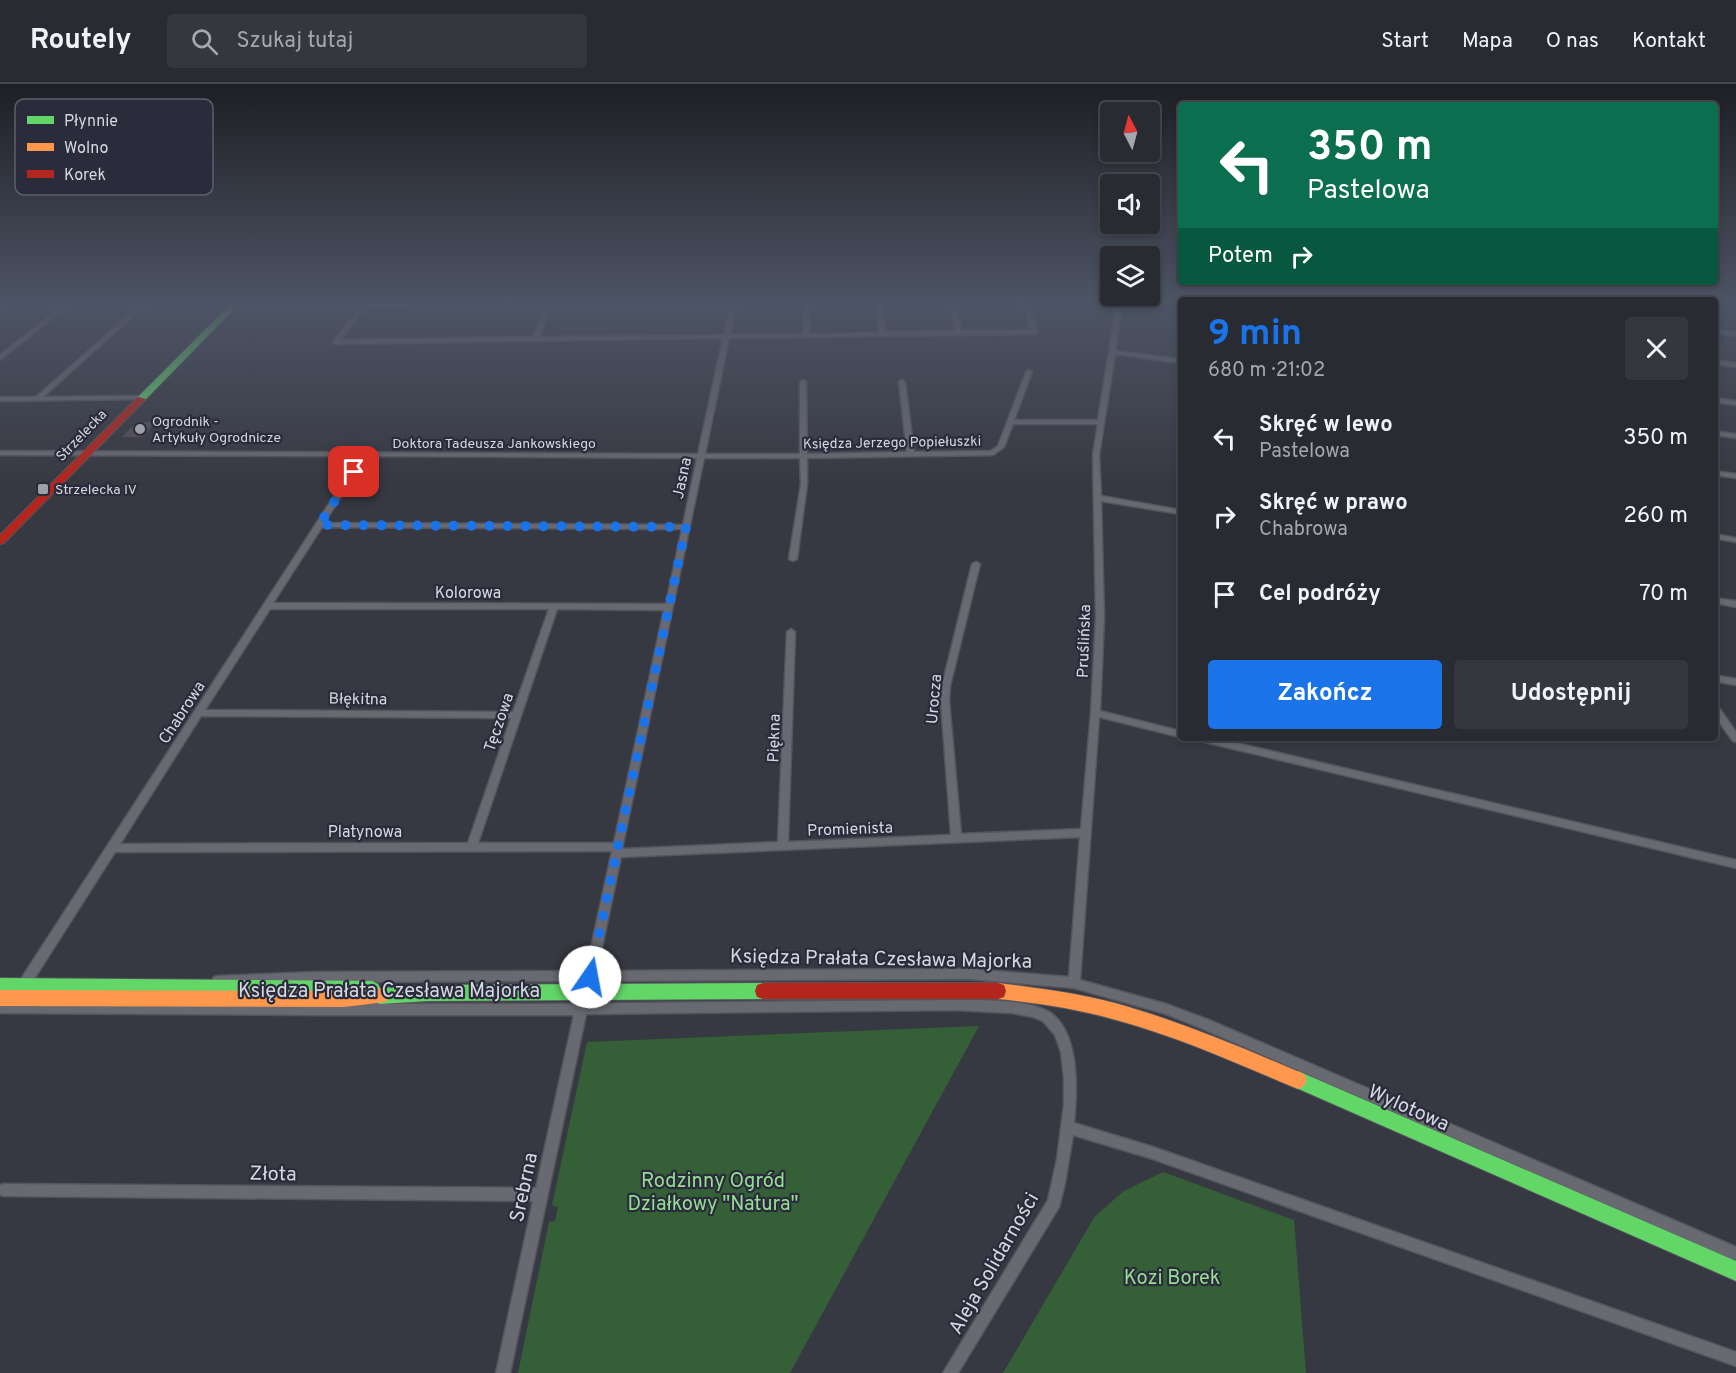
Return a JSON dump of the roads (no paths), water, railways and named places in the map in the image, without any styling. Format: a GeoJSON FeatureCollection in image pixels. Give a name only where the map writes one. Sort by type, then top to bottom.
{"type":"FeatureCollection","features":[{"type":"Feature","properties":{"kind":"street"},"geometry":{"type":"LineString","coordinates":[[37,399],[78,362]]}},
{"type":"Feature","properties":{"kind":"street","name":"Strzelecka"},"geometry":{"type":"LineString","coordinates":[[0,541],[176,362]]}},
{"type":"Feature","properties":{"kind":"street","name":"Jasna"},"geometry":{"type":"LineString","coordinates":[[590,977],[721,362]]}},
{"type":"Feature","properties":{"kind":"street","name":"Pruślińska"},"geometry":{"type":"LineString","coordinates":[[1074,983],[1095,713],[1100,578],[1096,455],[1111,362]]}},
{"type":"Feature","properties":{"kind":"street"},"geometry":{"type":"LineString","coordinates":[[1718,363],[1736,365]]}},
{"type":"Feature","properties":{"kind":"street"},"geometry":{"type":"LineString","coordinates":[[1029,372],[1011,422],[1101,422]]}},
{"type":"Feature","properties":{"kind":"street"},"geometry":{"type":"LineString","coordinates":[[793,559],[803,500],[803,382]]}},
{"type":"Feature","properties":{"kind":"street"},"geometry":{"type":"LineString","coordinates":[[902,382],[911,454]]}},
{"type":"Feature","properties":{"kind":"street"},"geometry":{"type":"LineString","coordinates":[[0,399],[140,398]]}},
{"type":"Feature","properties":{"kind":"street"},"geometry":{"type":"LineString","coordinates":[[1718,401],[1736,403]]}},
{"type":"Feature","properties":{"kind":"street","name":"Księdza Jerzego Popiełuszki"},"geometry":{"type":"LineString","coordinates":[[701,455],[993,453],[1001,447],[1011,422]]}},
{"type":"Feature","properties":{"kind":"street"},"geometry":{"type":"LineString","coordinates":[[1718,434],[1736,436]]}},
{"type":"Feature","properties":{"kind":"street","name":"Doktora Tadeusza Jankowskiego"},"geometry":{"type":"LineString","coordinates":[[0,453],[701,455]]}},
{"type":"Feature","properties":{"kind":"street","name":"Chabrowa"},"geometry":{"type":"LineString","coordinates":[[23,986],[365,454]]}},
{"type":"Feature","properties":{"kind":"street"},"geometry":{"type":"LineString","coordinates":[[1718,473],[1736,476]]}},
{"type":"Feature","properties":{"kind":"street"},"geometry":{"type":"LineString","coordinates":[[1097,498],[1178,512]]}},
{"type":"Feature","properties":{"kind":"street"},"geometry":{"type":"LineString","coordinates":[[319,525],[686,527]]}},
{"type":"Feature","properties":{"kind":"street"},"geometry":{"type":"LineString","coordinates":[[1718,537],[1736,540]]}},
{"type":"Feature","properties":{"kind":"street","name":"Urocza"},"geometry":{"type":"LineString","coordinates":[[956,839],[945,702],[946,686],[976,564]]}},
{"type":"Feature","properties":{"kind":"street"},"geometry":{"type":"LineString","coordinates":[[1718,601],[1736,604]]}},
{"type":"Feature","properties":{"kind":"street","name":"Kolorowa"},"geometry":{"type":"LineString","coordinates":[[268,606],[669,607]]}},
{"type":"Feature","properties":{"kind":"street","name":"Tęczowa"},"geometry":{"type":"LineString","coordinates":[[472,846],[553,608]]}},
{"type":"Feature","properties":{"kind":"street","name":"Piękna"},"geometry":{"type":"LineString","coordinates":[[783,845],[791,632]]}},
{"type":"Feature","properties":{"kind":"street"},"geometry":{"type":"LineString","coordinates":[[1718,679],[1736,682]]}},
{"type":"Feature","properties":{"kind":"street","name":"Błękitna"},"geometry":{"type":"LineString","coordinates":[[199,713],[516,715]]}},
{"type":"Feature","properties":{"kind":"street"},"geometry":{"type":"LineString","coordinates":[[1095,713],[1178,734]]}},
{"type":"Feature","properties":{"kind":"street"},"geometry":{"type":"LineString","coordinates":[[1718,713],[1736,739]]}},
{"type":"Feature","properties":{"kind":"street"},"geometry":{"type":"LineString","coordinates":[[1213,741],[1736,864]]}},
{"type":"Feature","properties":{"kind":"street","name":"Promienista"},"geometry":{"type":"LineString","coordinates":[[617,850],[1086,833]]}},
{"type":"Feature","properties":{"kind":"street","name":"Platynowa"},"geometry":{"type":"LineString","coordinates":[[112,848],[472,846],[617,850]]}},
{"type":"Feature","properties":{"kind":"street","name":"Księdza Prałata Czesława Majorka"},"geometry":{"type":"LineString","coordinates":[[183,986],[276,977],[970,974],[1074,983]]}},
{"type":"Feature","properties":{"kind":"street","name":"Wylotowa"},"geometry":{"type":"LineString","coordinates":[[1074,983],[1205,1024],[1736,1254]]}},
{"type":"Feature","properties":{"kind":"street","name":"Księdza Prałata Czesława Majorka"},"geometry":{"type":"LineString","coordinates":[[0,986],[394,989],[428,993]]}},
{"type":"Feature","properties":{"kind":"street","name":"Księdza Prałata Czesława Majorka"},"geometry":{"type":"LineString","coordinates":[[0,998],[344,999],[428,993],[979,990],[1061,997]]}},
{"type":"Feature","properties":{"kind":"street","name":"Wylotowa"},"geometry":{"type":"LineString","coordinates":[[1061,997],[1111,1007],[1196,1036],[1736,1271]]}},
{"type":"Feature","properties":{"kind":"street","name":"Księdza Prałata Czesława Majorka"},"geometry":{"type":"LineString","coordinates":[[0,1008],[581,1009],[995,1006],[1037,1012],[1045,1015],[1059,1028]]}},
{"type":"Feature","properties":{"kind":"street","name":"Srebrna"},"geometry":{"type":"LineString","coordinates":[[503,1373],[581,1009]]}},
{"type":"Feature","properties":{"kind":"street","name":"Aleja Solidarności"},"geometry":{"type":"LineString","coordinates":[[950,1373],[1054,1202],[1069,1128],[1068,1048],[1059,1028]]}},
{"type":"Feature","properties":{"kind":"street"},"geometry":{"type":"LineString","coordinates":[[1069,1128],[1153,1153],[1736,1359]]}},
{"type":"Feature","properties":{"kind":"street","name":"Złota"},"geometry":{"type":"LineString","coordinates":[[4,1190],[541,1195]]}},
{"type":"Feature","properties":{"kind":"place","name":"Ogrodnik - Artykuły Ogrodnicze"},"geometry":{"type":"Point","coordinates":[140,429]}},
{"type":"Feature","properties":{"kind":"place","name":"Strzelecka IV"},"geometry":{"type":"Point","coordinates":[43,489]}},
{"type":"Feature","properties":{"kind":"park label","name":"Rodzinny Ogród Działkowy \"Natura\""},"geometry":{"type":"Point","coordinates":[713,1192]}},
{"type":"Feature","properties":{"kind":"park label","name":"Kozi Borek"},"geometry":{"type":"Point","coordinates":[1172,1277]}}]}
